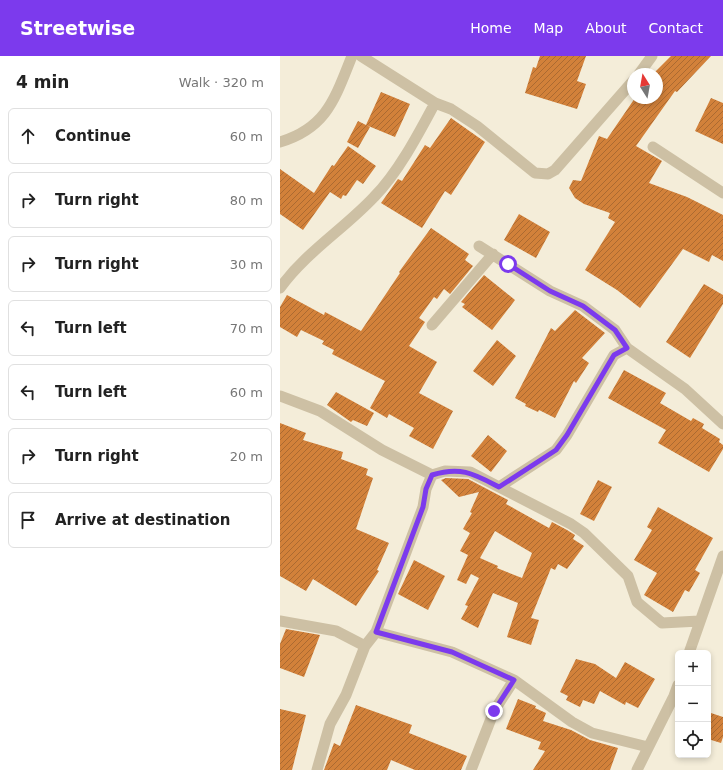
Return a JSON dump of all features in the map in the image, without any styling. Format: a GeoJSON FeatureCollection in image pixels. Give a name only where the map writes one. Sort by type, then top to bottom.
{"type":"FeatureCollection","features":[{"type":"Feature","properties":{"kind":"street"},"geometry":{"type":"LineString","coordinates":[[280,142],[304,132],[318,122],[336,96],[352,56]]}},
{"type":"Feature","properties":{"kind":"street"},"geometry":{"type":"LineString","coordinates":[[360,56],[435,103],[451,109],[477,126],[536,173],[541,175],[555,170],[627,88]]}},
{"type":"Feature","properties":{"kind":"street"},"geometry":{"type":"LineString","coordinates":[[643,68],[652,56]]}},
{"type":"Feature","properties":{"kind":"street"},"geometry":{"type":"LineString","coordinates":[[280,288],[292,270],[320,244],[347,224],[376,196],[416,137],[435,103]]}},
{"type":"Feature","properties":{"kind":"street"},"geometry":{"type":"LineString","coordinates":[[653,147],[723,194]]}},
{"type":"Feature","properties":{"kind":"street"},"geometry":{"type":"LineString","coordinates":[[479,246],[550,291],[583,306],[615,330],[627,348],[685,389],[723,424]]}},
{"type":"Feature","properties":{"kind":"street"},"geometry":{"type":"LineString","coordinates":[[432,325],[493,254]]}},
{"type":"Feature","properties":{"kind":"street"},"geometry":{"type":"LineString","coordinates":[[499,487],[556,450],[567,435],[614,355],[627,348]]}},
{"type":"Feature","properties":{"kind":"street"},"geometry":{"type":"LineString","coordinates":[[280,396],[320,411],[382,450],[432,475],[445,471],[470,472],[571,524],[584,533],[628,576],[637,602],[662,623],[699,621]]}},
{"type":"Feature","properties":{"kind":"street"},"geometry":{"type":"LineString","coordinates":[[318,770],[330,724],[346,695],[365,646],[376,632],[423,507],[426,489],[432,475]]}},
{"type":"Feature","properties":{"kind":"street"},"geometry":{"type":"LineString","coordinates":[[690,650],[723,556]]}},
{"type":"Feature","properties":{"kind":"street"},"geometry":{"type":"LineString","coordinates":[[280,620],[336,631],[365,646]]}},
{"type":"Feature","properties":{"kind":"street"},"geometry":{"type":"LineString","coordinates":[[376,632],[452,652],[514,680],[572,722],[592,732],[648,747]]}},
{"type":"Feature","properties":{"kind":"street"},"geometry":{"type":"LineString","coordinates":[[471,770],[494,711],[514,680]]}},
{"type":"Feature","properties":{"kind":"street"},"geometry":{"type":"LineString","coordinates":[[637,770],[678,686]]}},
{"type":"Feature","properties":{"kind":"building"},"geometry":{"type":"Polygon","coordinates":[[[540,56],[586,56],[577,81],[586,84],[577,109],[525,93],[533,67],[536,68],[540,56]]]}},
{"type":"Feature","properties":{"kind":"building"},"geometry":{"type":"Polygon","coordinates":[[[671,56],[711,56],[677,92],[675,91],[636,146],[662,161],[649,183],[687,197],[723,215],[723,261],[712,255],[709,262],[683,249],[640,308],[617,290],[585,270],[615,222],[608,218],[610,213],[584,204],[575,198],[569,188],[573,180],[581,181],[599,136],[607,139],[631,104],[663,104],[663,68],[659,68],[671,56]]]}},
{"type":"Feature","properties":{"kind":"building"},"geometry":{"type":"Polygon","coordinates":[[[381,92],[410,104],[395,137],[366,125],[381,92]]]}},
{"type":"Feature","properties":{"kind":"building"},"geometry":{"type":"Polygon","coordinates":[[[711,98],[723,103],[723,144],[695,131],[711,98]]]}},
{"type":"Feature","properties":{"kind":"building"},"geometry":{"type":"Polygon","coordinates":[[[451,118],[485,142],[451,195],[445,191],[422,228],[381,203],[398,179],[402,181],[425,145],[430,148],[451,118]]]}},
{"type":"Feature","properties":{"kind":"building"},"geometry":{"type":"Polygon","coordinates":[[[358,121],[370,127],[358,148],[347,142],[358,121]]]}},
{"type":"Feature","properties":{"kind":"building"},"geometry":{"type":"Polygon","coordinates":[[[348,146],[376,166],[363,184],[357,180],[346,196],[343,195],[341,199],[330,192],[303,230],[280,214],[280,169],[314,193],[332,165],[334,166],[348,146]]]}},
{"type":"Feature","properties":{"kind":"building"},"geometry":{"type":"Polygon","coordinates":[[[519,214],[550,232],[536,258],[504,240],[519,214]]]}},
{"type":"Feature","properties":{"kind":"building"},"geometry":{"type":"Polygon","coordinates":[[[431,228],[469,254],[465,260],[473,266],[450,294],[444,289],[437,299],[434,297],[419,318],[425,322],[409,346],[437,362],[419,393],[453,411],[433,449],[409,436],[414,428],[389,414],[387,418],[370,408],[385,381],[332,354],[334,350],[322,344],[324,341],[301,330],[297,337],[280,327],[280,307],[287,295],[324,315],[325,312],[361,331],[400,273],[399,272],[431,228]]]}},
{"type":"Feature","properties":{"kind":"building"},"geometry":{"type":"Polygon","coordinates":[[[484,275],[515,300],[492,330],[462,307],[465,304],[461,302],[484,275]]]}},
{"type":"Feature","properties":{"kind":"building"},"geometry":{"type":"Polygon","coordinates":[[[704,284],[723,295],[723,304],[690,358],[666,342],[704,284]]]}},
{"type":"Feature","properties":{"kind":"building"},"geometry":{"type":"Polygon","coordinates":[[[575,310],[605,333],[582,358],[589,363],[576,383],[574,381],[555,418],[539,410],[538,412],[525,406],[526,404],[515,398],[551,328],[555,331],[575,310]]]}},
{"type":"Feature","properties":{"kind":"building"},"geometry":{"type":"Polygon","coordinates":[[[497,340],[516,356],[493,386],[473,371],[497,340]]]}},
{"type":"Feature","properties":{"kind":"building"},"geometry":{"type":"Polygon","coordinates":[[[624,370],[666,393],[660,403],[691,421],[693,418],[704,424],[702,428],[720,439],[719,442],[723,445],[723,449],[709,472],[658,443],[666,430],[608,398],[624,370]]]}},
{"type":"Feature","properties":{"kind":"building"},"geometry":{"type":"Polygon","coordinates":[[[336,392],[374,413],[367,426],[353,420],[351,422],[327,405],[336,392]]]}},
{"type":"Feature","properties":{"kind":"building"},"geometry":{"type":"Polygon","coordinates":[[[280,423],[306,433],[303,440],[343,452],[341,459],[368,469],[366,475],[373,478],[356,529],[389,543],[377,570],[379,571],[356,606],[313,579],[306,591],[280,576],[280,423]]]}},
{"type":"Feature","properties":{"kind":"building"},"geometry":{"type":"Polygon","coordinates":[[[488,435],[507,451],[491,472],[471,456],[488,435]]]}},
{"type":"Feature","properties":{"kind":"building"},"geometry":{"type":"Polygon","coordinates":[[[446,478],[468,479],[508,500],[506,504],[549,528],[552,522],[567,530],[575,535],[573,539],[584,546],[567,569],[558,564],[555,570],[551,568],[531,618],[539,620],[531,645],[507,637],[518,603],[493,593],[478,628],[461,619],[468,606],[465,605],[479,578],[471,574],[466,584],[457,580],[468,555],[460,551],[470,533],[463,529],[472,513],[470,512],[479,492],[459,497],[441,480],[446,478]],[[495,531],[480,558],[498,566],[497,568],[522,578],[532,553],[495,531]]]}},
{"type":"Feature","properties":{"kind":"building"},"geometry":{"type":"Polygon","coordinates":[[[598,480],[612,487],[594,521],[580,514],[598,480]]]}},
{"type":"Feature","properties":{"kind":"building"},"geometry":{"type":"Polygon","coordinates":[[[658,507],[713,538],[695,570],[700,573],[689,592],[685,590],[673,612],[644,595],[657,573],[634,560],[652,530],[647,527],[658,507]]]}},
{"type":"Feature","properties":{"kind":"building"},"geometry":{"type":"Polygon","coordinates":[[[414,560],[445,576],[428,610],[398,594],[414,560]]]}},
{"type":"Feature","properties":{"kind":"building"},"geometry":{"type":"Polygon","coordinates":[[[286,629],[320,635],[304,677],[280,668],[280,644],[286,629]]]}},
{"type":"Feature","properties":{"kind":"building"},"geometry":{"type":"Polygon","coordinates":[[[576,659],[595,664],[616,678],[625,662],[655,679],[638,708],[626,702],[625,705],[600,691],[594,704],[583,700],[580,707],[566,700],[568,696],[560,692],[576,659]]]}},
{"type":"Feature","properties":{"kind":"building"},"geometry":{"type":"Polygon","coordinates":[[[518,699],[536,706],[535,708],[546,713],[543,721],[571,730],[590,740],[618,748],[610,770],[533,770],[545,751],[538,749],[541,742],[506,729],[518,699]]]}},
{"type":"Feature","properties":{"kind":"building"},"geometry":{"type":"Polygon","coordinates":[[[356,705],[412,725],[409,733],[467,756],[461,770],[415,770],[391,760],[387,770],[324,770],[334,743],[340,746],[356,705]]]}},
{"type":"Feature","properties":{"kind":"building"},"geometry":{"type":"Polygon","coordinates":[[[280,709],[306,715],[292,770],[280,770],[280,709]]]}},
{"type":"Feature","properties":{"kind":"building"},"geometry":{"type":"Polygon","coordinates":[[[711,713],[723,717],[723,737],[721,743],[711,740],[711,713]]]}},
{"type":"Feature","properties":{"kind":"route"},"geometry":{"type":"LineString","coordinates":[[494,711],[514,680],[452,652],[415,640],[376,632],[406,548],[423,507],[426,489],[432,475],[454,470],[470,472],[499,487],[556,450],[567,435],[614,355],[627,348],[615,330],[604,320],[583,306],[550,291],[508,264]]}}]}
